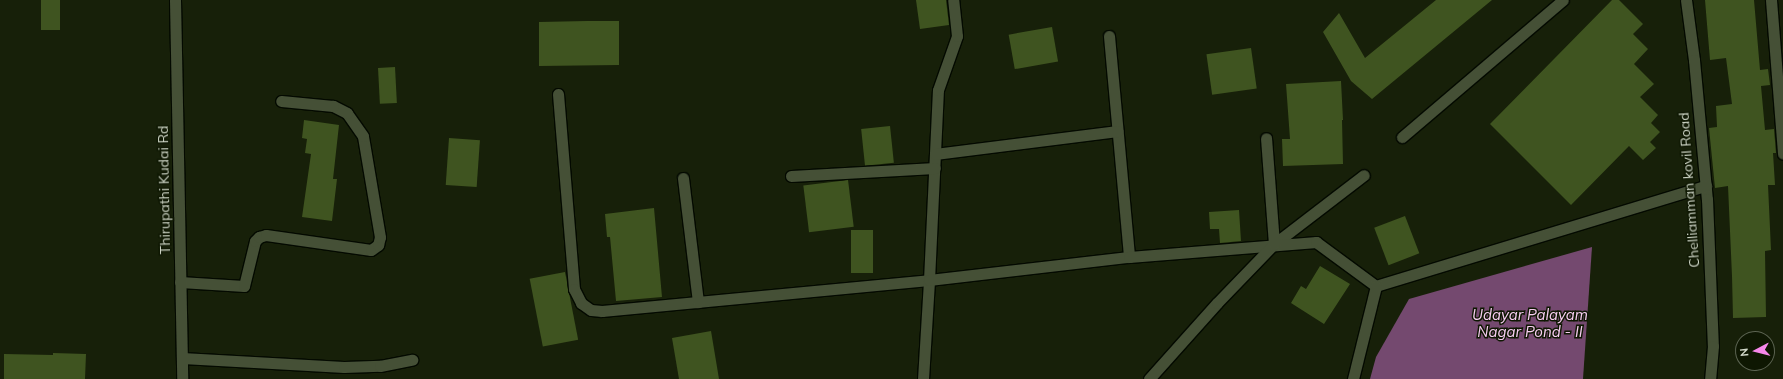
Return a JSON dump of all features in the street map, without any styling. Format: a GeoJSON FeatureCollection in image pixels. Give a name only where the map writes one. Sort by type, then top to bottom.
{"type":"FeatureCollection","features":[{"type":"Feature","properties":{"kind":"street","name":"Thirupathi Kudai Rd"},"geometry":{"type":"LineString","coordinates":[[175,0],[182,379]]}},
{"type":"Feature","properties":{"kind":"street"},"geometry":{"type":"LineString","coordinates":[[924,379],[938,90],[957,36],[953,0]]}},
{"type":"Feature","properties":{"kind":"street"},"geometry":{"type":"LineString","coordinates":[[1402,137],[1563,0]]}},
{"type":"Feature","properties":{"kind":"street","name":"Chelliamman kovil Road"},"geometry":{"type":"LineString","coordinates":[[1686,0],[1706,186],[1713,346],[1710,379]]}},
{"type":"Feature","properties":{"kind":"street"},"geometry":{"type":"LineString","coordinates":[[1771,0],[1783,154]]}},
{"type":"Feature","properties":{"kind":"street"},"geometry":{"type":"LineString","coordinates":[[1109,36],[1129,257]]}},
{"type":"Feature","properties":{"kind":"street"},"geometry":{"type":"LineString","coordinates":[[558,94],[574,289],[581,304],[591,310],[602,311],[929,280],[1129,257],[1274,244],[1316,242],[1376,286]]}},
{"type":"Feature","properties":{"kind":"street"},"geometry":{"type":"LineString","coordinates":[[180,282],[244,286],[256,241],[259,237],[266,235],[371,250],[378,245],[380,237],[363,136],[347,113],[333,106],[281,101]]}},
{"type":"Feature","properties":{"kind":"street"},"geometry":{"type":"LineString","coordinates":[[935,154],[1118,131]]}},
{"type":"Feature","properties":{"kind":"street"},"geometry":{"type":"LineString","coordinates":[[1266,138],[1274,244]]}},
{"type":"Feature","properties":{"kind":"street"},"geometry":{"type":"LineString","coordinates":[[791,176],[935,168]]}},
{"type":"Feature","properties":{"kind":"street"},"geometry":{"type":"LineString","coordinates":[[1149,379],[1217,303],[1274,244],[1364,175]]}},
{"type":"Feature","properties":{"kind":"street"},"geometry":{"type":"LineString","coordinates":[[683,178],[698,302]]}},
{"type":"Feature","properties":{"kind":"street"},"geometry":{"type":"LineString","coordinates":[[1376,286],[1706,186]]}},
{"type":"Feature","properties":{"kind":"street"},"geometry":{"type":"LineString","coordinates":[[1353,379],[1376,286]]}},
{"type":"Feature","properties":{"kind":"street"},"geometry":{"type":"LineString","coordinates":[[182,358],[344,367],[380,366],[412,360]]}},
{"type":"Feature","properties":{"kind":"water","name":"Udayar Palayam Nagar Pond - II"},"geometry":{"type":"Polygon","coordinates":[[[1592,247],[1583,379],[1370,379],[1376,357],[1409,299],[1592,247]]]}},
{"type":"Feature","properties":{"kind":"building"},"geometry":{"type":"Polygon","coordinates":[[[41,0],[60,0],[60,30],[41,30],[41,0]]]}},
{"type":"Feature","properties":{"kind":"building"},"geometry":{"type":"Polygon","coordinates":[[[916,0],[946,0],[949,25],[920,29],[916,0]]]}},
{"type":"Feature","properties":{"kind":"building"},"geometry":{"type":"Polygon","coordinates":[[[1436,0],[1492,0],[1372,99],[1351,81],[1323,32],[1339,13],[1365,58],[1436,0]]]}},
{"type":"Feature","properties":{"kind":"building"},"geometry":{"type":"Polygon","coordinates":[[[1612,0],[1619,0],[1643,24],[1633,34],[1648,49],[1634,64],[1654,84],[1640,97],[1658,115],[1651,123],[1660,132],[1650,142],[1656,148],[1643,160],[1629,146],[1571,205],[1490,124],[1612,0]]]}},
{"type":"Feature","properties":{"kind":"building"},"geometry":{"type":"Polygon","coordinates":[[[1705,0],[1754,0],[1760,70],[1768,69],[1770,85],[1761,86],[1765,130],[1774,129],[1776,153],[1773,153],[1775,185],[1768,185],[1771,250],[1765,251],[1766,317],[1733,318],[1728,186],[1715,188],[1709,128],[1717,127],[1716,106],[1732,104],[1726,58],[1710,60],[1705,0]]]}},
{"type":"Feature","properties":{"kind":"building"},"geometry":{"type":"Polygon","coordinates":[[[619,21],[619,65],[539,66],[539,22],[619,21]]]}},
{"type":"Feature","properties":{"kind":"building"},"geometry":{"type":"Polygon","coordinates":[[[1052,27],[1058,61],[1015,69],[1009,35],[1052,27]]]}},
{"type":"Feature","properties":{"kind":"building"},"geometry":{"type":"Polygon","coordinates":[[[1251,48],[1257,89],[1212,95],[1206,54],[1251,48]]]}},
{"type":"Feature","properties":{"kind":"building"},"geometry":{"type":"Polygon","coordinates":[[[395,67],[397,103],[380,104],[378,68],[395,67]]]}},
{"type":"Feature","properties":{"kind":"building"},"geometry":{"type":"Polygon","coordinates":[[[1341,81],[1343,164],[1283,166],[1282,139],[1290,139],[1286,84],[1341,81]]]}},
{"type":"Feature","properties":{"kind":"building"},"geometry":{"type":"Polygon","coordinates":[[[304,120],[339,125],[333,179],[337,179],[332,221],[302,217],[311,154],[305,153],[307,139],[302,138],[304,120]]]}},
{"type":"Feature","properties":{"kind":"building"},"geometry":{"type":"Polygon","coordinates":[[[890,126],[894,163],[865,166],[861,129],[890,126]]]}},
{"type":"Feature","properties":{"kind":"building"},"geometry":{"type":"Polygon","coordinates":[[[449,138],[480,140],[477,187],[446,185],[449,138]]]}},
{"type":"Feature","properties":{"kind":"building"},"geometry":{"type":"Polygon","coordinates":[[[848,180],[854,227],[809,232],[803,185],[848,180]]]}},
{"type":"Feature","properties":{"kind":"building"},"geometry":{"type":"Polygon","coordinates":[[[654,208],[662,297],[616,301],[610,237],[607,237],[605,214],[654,208]]]}},
{"type":"Feature","properties":{"kind":"building"},"geometry":{"type":"Polygon","coordinates":[[[1239,210],[1241,241],[1220,243],[1219,229],[1210,229],[1209,212],[1239,210]]]}},
{"type":"Feature","properties":{"kind":"building"},"geometry":{"type":"Polygon","coordinates":[[[1405,216],[1419,253],[1389,265],[1374,228],[1405,216]]]}},
{"type":"Feature","properties":{"kind":"building"},"geometry":{"type":"Polygon","coordinates":[[[851,230],[873,230],[873,273],[851,273],[851,230]]]}},
{"type":"Feature","properties":{"kind":"building"},"geometry":{"type":"Polygon","coordinates":[[[1320,266],[1350,284],[1324,324],[1291,303],[1301,286],[1306,289],[1320,266]]]}},
{"type":"Feature","properties":{"kind":"building"},"geometry":{"type":"Polygon","coordinates":[[[565,272],[578,340],[543,347],[530,279],[565,272]]]}},
{"type":"Feature","properties":{"kind":"building"},"geometry":{"type":"Polygon","coordinates":[[[711,331],[719,379],[679,379],[672,338],[711,331]]]}},
{"type":"Feature","properties":{"kind":"building"},"geometry":{"type":"Polygon","coordinates":[[[53,353],[86,354],[85,379],[4,379],[4,354],[53,355],[53,353]]]}}]}
